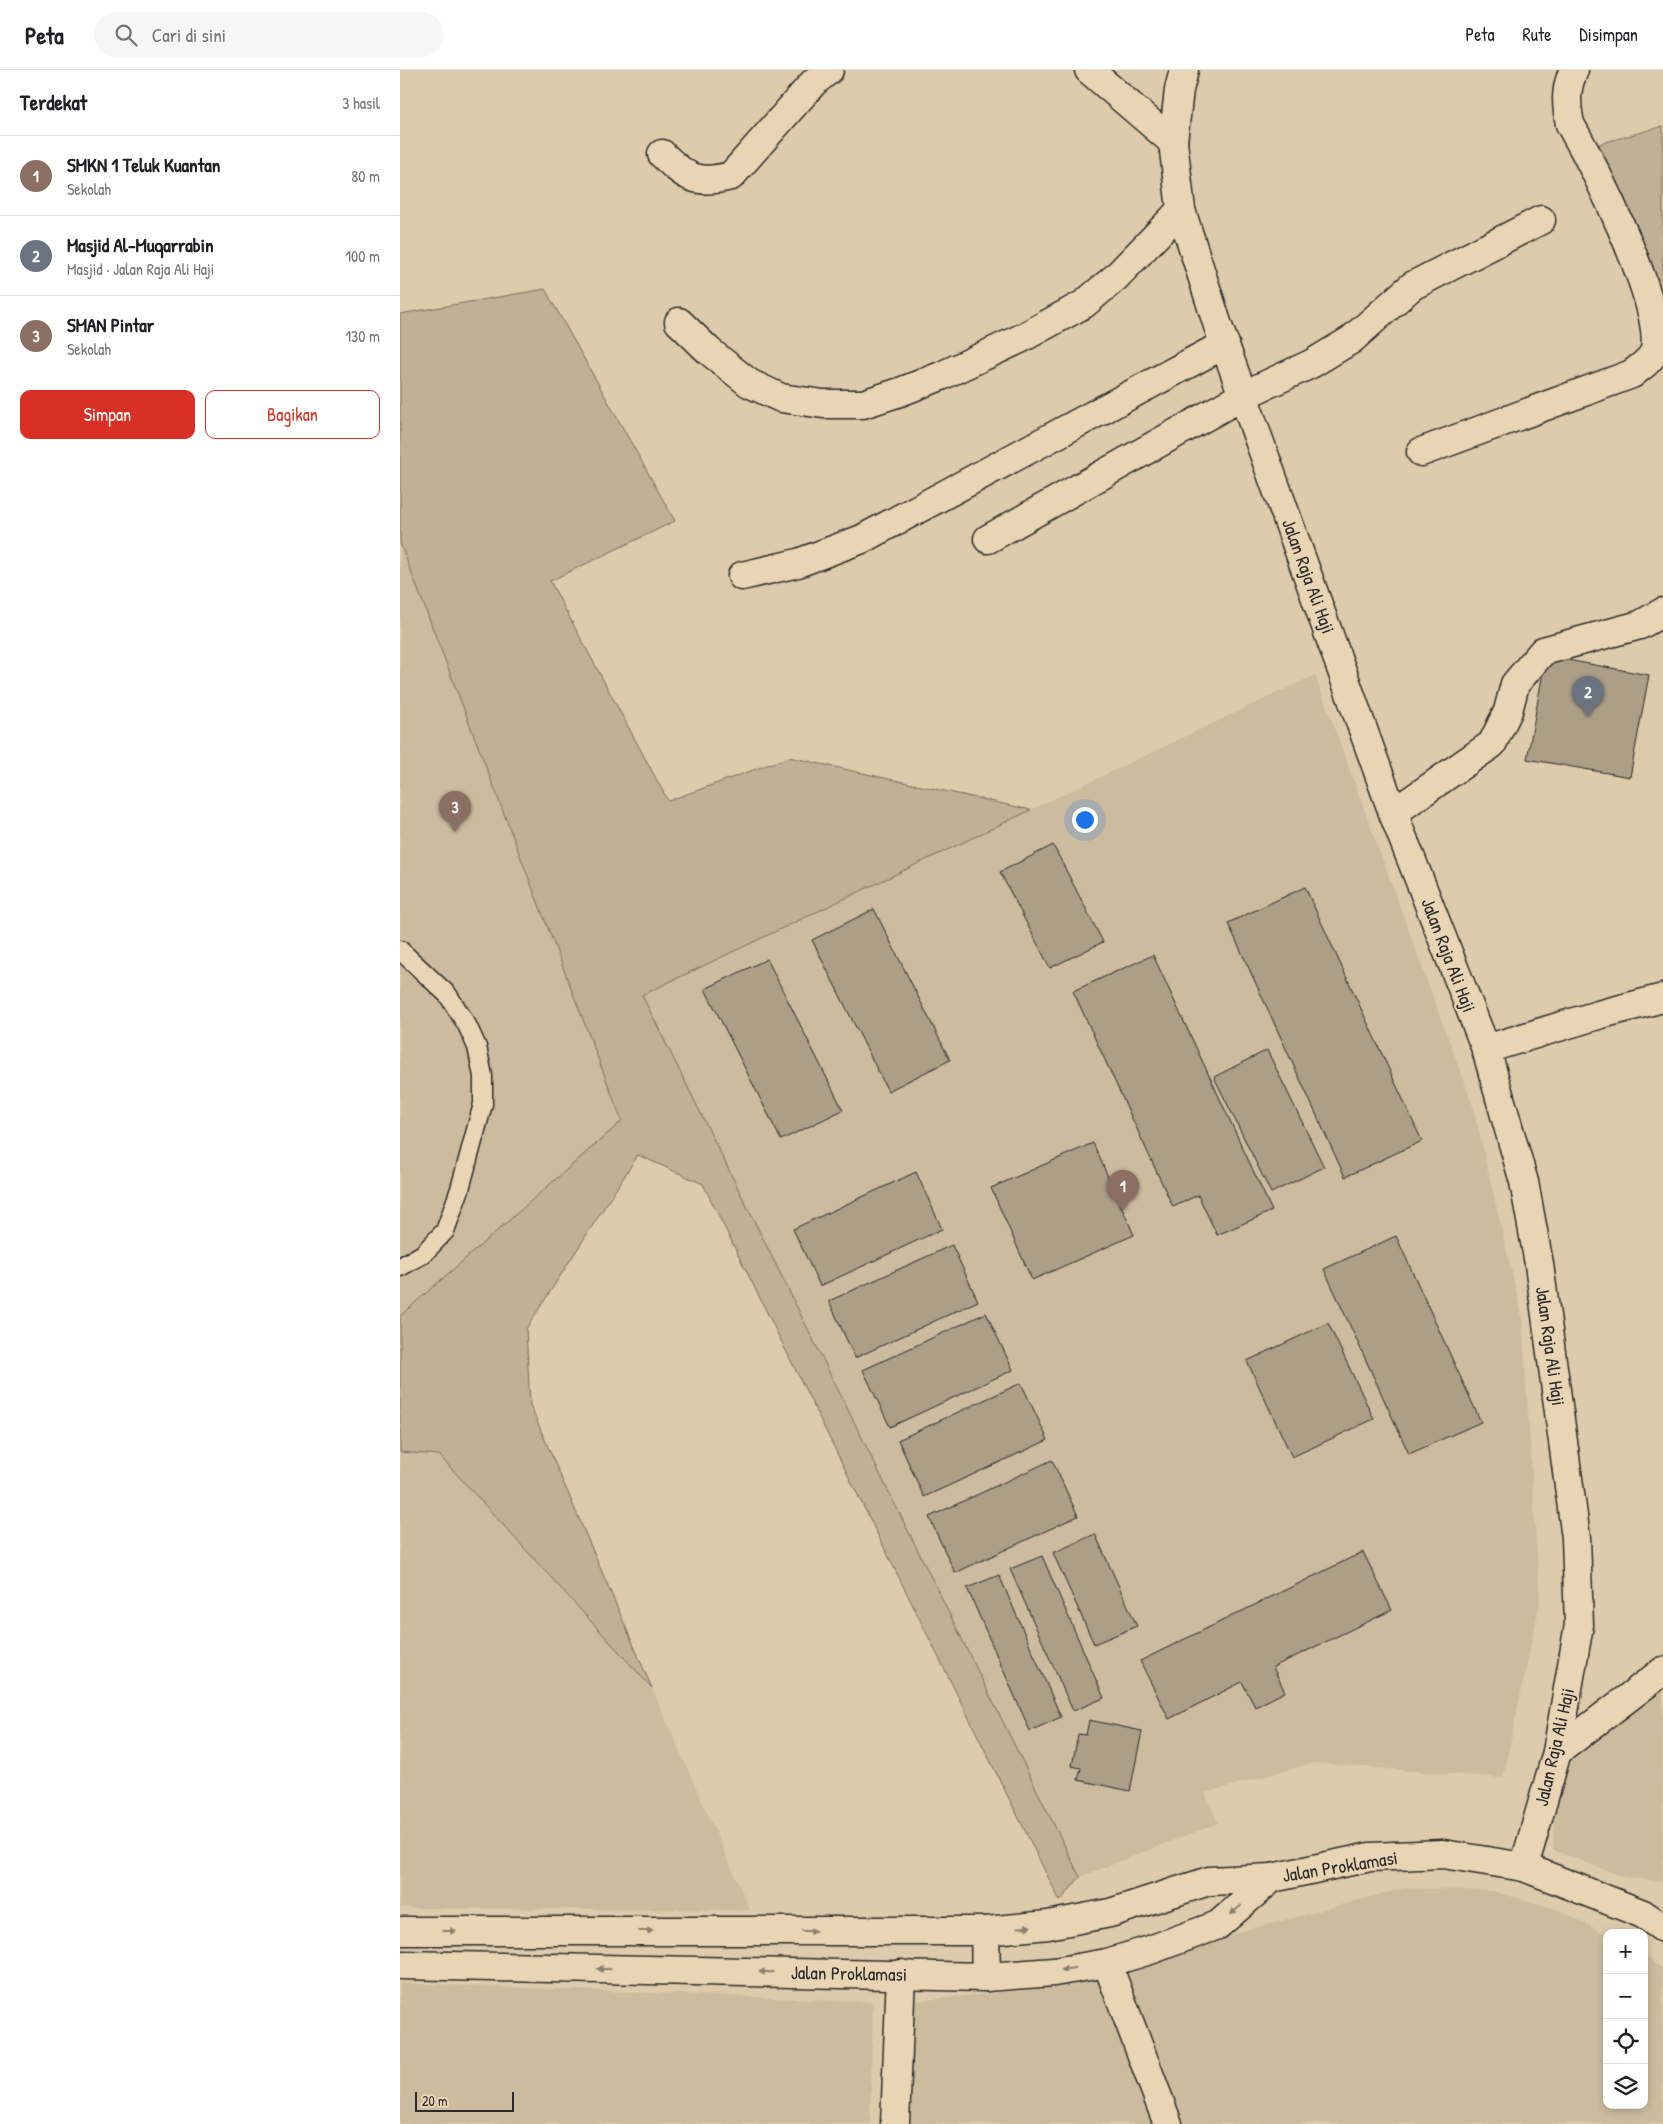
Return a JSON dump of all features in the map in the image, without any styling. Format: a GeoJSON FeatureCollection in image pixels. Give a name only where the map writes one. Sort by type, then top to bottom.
{"type":"FeatureCollection","features":[{"type":"Feature","properties":{"kind":"main road"},"geometry":{"type":"LineString","coordinates":[[662,154],[677,169],[699,181],[731,176],[814,82],[829,70]]}},
{"type":"Feature","properties":{"kind":"main road"},"geometry":{"type":"LineString","coordinates":[[1089,70],[1173,142]]}},
{"type":"Feature","properties":{"kind":"main road","name":"Jalan Raja Ali Haji"},"geometry":{"type":"LineString","coordinates":[[1184,70],[1178,90],[1173,142],[1181,210],[1225,344],[1393,813],[1486,1049],[1526,1191],[1557,1387],[1576,1538],[1579,1624],[1557,1752],[1524,1867]]}},
{"type":"Feature","properties":{"kind":"main road"},"geometry":{"type":"LineString","coordinates":[[1421,452],[1632,374],[1648,361],[1655,350],[1657,339],[1652,299],[1623,222],[1570,124],[1566,109],[1566,94],[1568,81],[1574,70]]}},
{"type":"Feature","properties":{"kind":"main road"},"geometry":{"type":"LineString","coordinates":[[679,322],[709,351],[749,383],[781,398],[823,404],[863,404],[941,376],[1022,338],[1084,304],[1116,278],[1181,210]]}},
{"type":"Feature","properties":{"kind":"main road"},"geometry":{"type":"LineString","coordinates":[[988,539],[1244,395],[1311,364],[1351,340],[1412,286],[1541,220]]}},
{"type":"Feature","properties":{"kind":"main road"},"geometry":{"type":"LineString","coordinates":[[742,576],[798,563],[862,539],[1225,344]]}},
{"type":"Feature","properties":{"kind":"main road"},"geometry":{"type":"LineString","coordinates":[[1393,813],[1492,744],[1508,711],[1515,684],[1543,651],[1640,625],[1663,612]]}},
{"type":"Feature","properties":{"kind":"main road"},"geometry":{"type":"LineString","coordinates":[[1486,1049],[1598,1015],[1663,998]]}},
{"type":"Feature","properties":{"kind":"main road"},"geometry":{"type":"LineString","coordinates":[[1557,1752],[1663,1671]]}},
{"type":"Feature","properties":{"kind":"main road","name":"Jalan Proklamasi"},"geometry":{"type":"LineString","coordinates":[[400,1931],[985,1931],[1048,1925],[1110,1913],[1209,1882],[1272,1878],[1370,1857],[1434,1854],[1524,1867],[1642,1914],[1663,1928]]}},
{"type":"Feature","properties":{"kind":"main road","name":"Jalan Proklamasi"},"geometry":{"type":"LineString","coordinates":[[400,1965],[986,1977],[1054,1972],[1107,1964],[1218,1925],[1272,1878]]}},
{"type":"Feature","properties":{"kind":"main road"},"geometry":{"type":"LineString","coordinates":[[985,1931],[986,1977]]}},
{"type":"Feature","properties":{"kind":"main road"},"geometry":{"type":"LineString","coordinates":[[1107,1964],[1168,2124]]}},
{"type":"Feature","properties":{"kind":"main road"},"geometry":{"type":"LineString","coordinates":[[895,2124],[901,1974]]}},
{"type":"Feature","properties":{"kind":"lane"},"geometry":{"type":"LineString","coordinates":[[400,950],[448,995],[467,1025],[477,1047],[484,1076],[484,1104],[460,1189],[445,1231],[423,1254],[400,1267]]}},
{"type":"Feature","properties":{"kind":"shaded area"},"geometry":{"type":"Polygon","coordinates":[[[1663,126],[1663,306],[1599,144],[1663,126]]]}},
{"type":"Feature","properties":{"kind":"shaded area"},"geometry":{"type":"Polygon","coordinates":[[[545,289],[675,521],[550,581],[668,801],[789,757],[1031,810],[642,995],[1080,1877],[1060,1901],[703,1184],[638,1155],[526,1329],[530,1405],[652,1688],[439,1455],[400,1452],[400,1316],[622,1121],[400,543],[400,314],[545,289]]]}},
{"type":"Feature","properties":{"kind":"shaded area"},"geometry":{"type":"Polygon","coordinates":[[[400,543],[622,1122],[400,1316],[400,543]]]}},
{"type":"Feature","properties":{"kind":"shaded area"},"geometry":{"type":"Polygon","coordinates":[[[1315,675],[1473,1106],[1522,1316],[1540,1602],[1503,1778],[1313,1763],[1205,1793],[1218,1823],[1080,1877],[641,995],[1315,675]]]}},
{"type":"Feature","properties":{"kind":"shaded area"},"geometry":{"type":"Polygon","coordinates":[[[400,1452],[439,1455],[652,1688],[750,1910],[400,1908],[400,1452]]]}},
{"type":"Feature","properties":{"kind":"shaded area"},"geometry":{"type":"Polygon","coordinates":[[[1663,1684],[1663,1882],[1624,1877],[1553,1850],[1557,1789],[1573,1758],[1663,1684]]]}},
{"type":"Feature","properties":{"kind":"shaded area"},"geometry":{"type":"Polygon","coordinates":[[[1404,1888],[1493,1891],[1559,1910],[1603,1933],[1603,2109],[1648,2109],[1648,1958],[1663,1969],[1663,2124],[911,2124],[914,2001],[1078,1985],[1243,1931],[1404,1888]]]}},
{"type":"Feature","properties":{"kind":"shaded area"},"geometry":{"type":"Polygon","coordinates":[[[400,1983],[873,2002],[870,2124],[400,2124],[400,1983]]]}},
{"type":"Feature","properties":{"kind":"building"},"geometry":{"type":"Polygon","coordinates":[[[1546,656],[1649,675],[1630,777],[1527,759],[1546,656]]]}},
{"type":"Feature","properties":{"kind":"building"},"geometry":{"type":"Polygon","coordinates":[[[1053,845],[1103,942],[1050,968],[1000,872],[1053,845]]]}},
{"type":"Feature","properties":{"kind":"building"},"geometry":{"type":"Polygon","coordinates":[[[1305,887],[1422,1141],[1345,1177],[1228,923],[1305,887]]]}},
{"type":"Feature","properties":{"kind":"building"},"geometry":{"type":"Polygon","coordinates":[[[874,909],[950,1060],[888,1091],[812,940],[874,909]]]}},
{"type":"Feature","properties":{"kind":"building"},"geometry":{"type":"Polygon","coordinates":[[[1153,955],[1272,1211],[1217,1235],[1198,1195],[1173,1207],[1073,991],[1153,955]]]}},
{"type":"Feature","properties":{"kind":"building"},"geometry":{"type":"Polygon","coordinates":[[[767,959],[843,1110],[781,1140],[705,989],[767,959]]]}},
{"type":"Feature","properties":{"kind":"building"},"geometry":{"type":"Polygon","coordinates":[[[1267,1050],[1324,1167],[1271,1193],[1214,1077],[1267,1050]]]}},
{"type":"Feature","properties":{"kind":"building"},"geometry":{"type":"Polygon","coordinates":[[[1093,1143],[1134,1235],[1032,1280],[991,1188],[1093,1143]]]}},
{"type":"Feature","properties":{"kind":"building"},"geometry":{"type":"Polygon","coordinates":[[[916,1172],[942,1229],[820,1286],[793,1229],[916,1172]]]}},
{"type":"Feature","properties":{"kind":"building"},"geometry":{"type":"Polygon","coordinates":[[[1396,1236],[1481,1422],[1409,1454],[1324,1269],[1396,1236]]]}},
{"type":"Feature","properties":{"kind":"building"},"geometry":{"type":"Polygon","coordinates":[[[952,1245],[978,1301],[855,1358],[829,1301],[952,1245]]]}},
{"type":"Feature","properties":{"kind":"building"},"geometry":{"type":"Polygon","coordinates":[[[986,1313],[1013,1370],[890,1427],[863,1370],[986,1313]]]}},
{"type":"Feature","properties":{"kind":"building"},"geometry":{"type":"Polygon","coordinates":[[[1328,1323],[1374,1419],[1292,1457],[1247,1361],[1328,1323]]]}},
{"type":"Feature","properties":{"kind":"building"},"geometry":{"type":"Polygon","coordinates":[[[1021,1383],[1048,1440],[924,1497],[898,1440],[1021,1383]]]}},
{"type":"Feature","properties":{"kind":"building"},"geometry":{"type":"Polygon","coordinates":[[[1052,1460],[1078,1516],[955,1573],[929,1517],[1052,1460]]]}},
{"type":"Feature","properties":{"kind":"building"},"geometry":{"type":"Polygon","coordinates":[[[1095,1534],[1137,1626],[1094,1644],[1053,1553],[1095,1534]]]}},
{"type":"Feature","properties":{"kind":"building"},"geometry":{"type":"Polygon","coordinates":[[[1363,1552],[1392,1610],[1273,1667],[1285,1692],[1255,1707],[1242,1682],[1169,1719],[1140,1661],[1363,1552]]]}},
{"type":"Feature","properties":{"kind":"building"},"geometry":{"type":"Polygon","coordinates":[[[1042,1556],[1104,1698],[1073,1711],[1010,1569],[1042,1556]]]}},
{"type":"Feature","properties":{"kind":"building"},"geometry":{"type":"Polygon","coordinates":[[[999,1575],[1061,1717],[1030,1731],[967,1588],[999,1575]]]}},
{"type":"Feature","properties":{"kind":"building"},"geometry":{"type":"Polygon","coordinates":[[[1089,1720],[1142,1731],[1130,1791],[1078,1780],[1081,1768],[1072,1766],[1078,1734],[1086,1735],[1089,1720]]]}},
{"type":"Feature","properties":{"kind":"place","name":"Masjid Al-Muqarrabin"},"geometry":{"type":"Point","coordinates":[1588,717]}},
{"type":"Feature","properties":{"kind":"place","name":"SMAN Pintar"},"geometry":{"type":"Point","coordinates":[455,832]}},
{"type":"Feature","properties":{"kind":"place","name":"SMKN 1 Teluk Kuantan"},"geometry":{"type":"Point","coordinates":[1123,1211]}}]}
